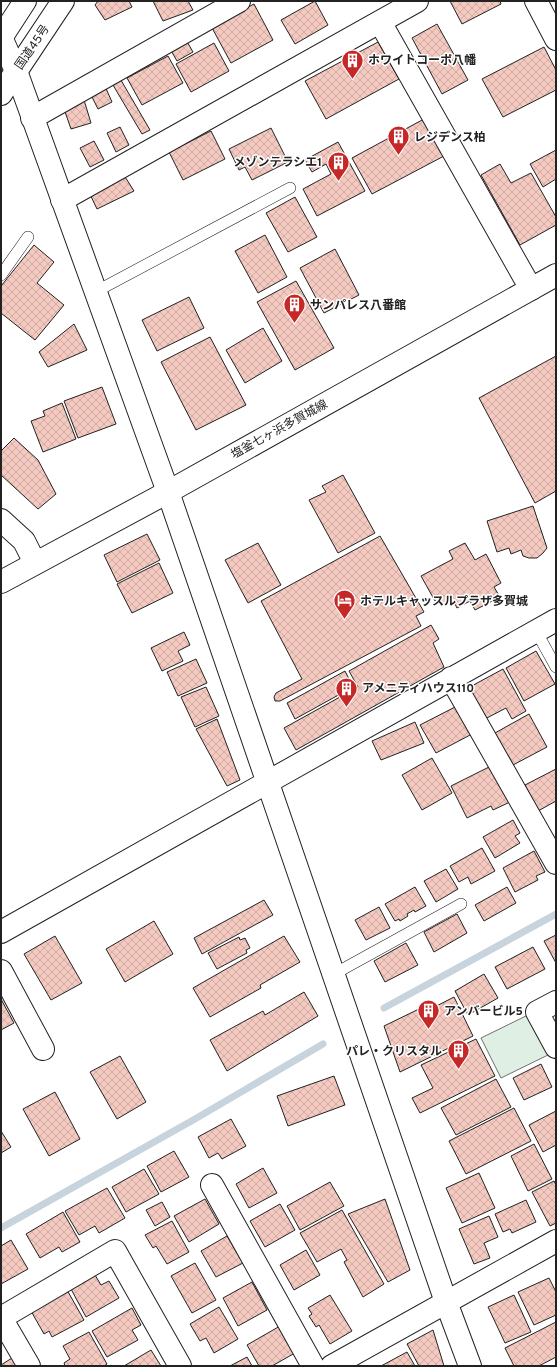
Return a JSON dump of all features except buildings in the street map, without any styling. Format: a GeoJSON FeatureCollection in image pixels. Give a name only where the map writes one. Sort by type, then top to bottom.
{"type":"FeatureCollection","features":[{"type":"Feature","properties":{"kind":"main road"},"geometry":{"type":"LineString","coordinates":[[25,1],[1,37],[16,71],[168,492],[446,1302],[470,1366]]}},
{"type":"Feature","properties":{"kind":"main road","name":"国道45号"},"geometry":{"type":"LineString","coordinates":[[1,94],[63,1]]}},
{"type":"Feature","properties":{"kind":"main road"},"geometry":{"type":"LineString","coordinates":[[32,118],[239,1]]}},
{"type":"Feature","properties":{"kind":"main road"},"geometry":{"type":"LineString","coordinates":[[62,200],[417,1]]}},
{"type":"Feature","properties":{"kind":"main road"},"geometry":{"type":"LineString","coordinates":[[536,1],[556,39]]}},
{"type":"Feature","properties":{"kind":"main road"},"geometry":{"type":"LineString","coordinates":[[380,22],[531,289]]}},
{"type":"Feature","properties":{"kind":"main road","name":"塩釜七ヶ浜多賀城線"},"geometry":{"type":"LineString","coordinates":[[1,582],[168,492],[556,275]]}},
{"type":"Feature","properties":{"kind":"main road"},"geometry":{"type":"LineString","coordinates":[[1,520],[24,541],[35,563]]}},
{"type":"Feature","properties":{"kind":"main road"},"geometry":{"type":"LineString","coordinates":[[1,932],[556,620]]}},
{"type":"Feature","properties":{"kind":"main road"},"geometry":{"type":"LineString","coordinates":[[451,678],[556,863]]}},
{"type":"Feature","properties":{"kind":"main road"},"geometry":{"type":"LineString","coordinates":[[1,971],[43,1049]]}},
{"type":"Feature","properties":{"kind":"main road"},"geometry":{"type":"LineString","coordinates":[[556,1002],[538,1012],[556,1047]]}},
{"type":"Feature","properties":{"kind":"main road"},"geometry":{"type":"LineString","coordinates":[[212,1185],[313,1366]]}},
{"type":"Feature","properties":{"kind":"main road"},"geometry":{"type":"LineString","coordinates":[[332,1366],[446,1302],[469,1291],[556,1241]]}},
{"type":"Feature","properties":{"kind":"main road"},"geometry":{"type":"LineString","coordinates":[[29,1366],[2,1318],[115,1251],[180,1366]]}},
{"type":"Feature","properties":{"kind":"lane"},"geometry":{"type":"LineString","coordinates":[[96,292],[290,188]]}},
{"type":"Feature","properties":{"kind":"lane"},"geometry":{"type":"LineString","coordinates":[[1,274],[28,237]]}},
{"type":"Feature","properties":{"kind":"lane"},"geometry":{"type":"LineString","coordinates":[[536,631],[556,666]]}},
{"type":"Feature","properties":{"kind":"lane"},"geometry":{"type":"LineString","coordinates":[[334,974],[461,904]]}},
{"type":"Feature","properties":{"kind":"green space"},"geometry":{"type":"Polygon","coordinates":[[[528,1015],[548,1055],[501,1078],[481,1038],[528,1015]]]}},
{"type":"Feature","properties":{"kind":"waterway"},"geometry":{"type":"LineString","coordinates":[[384,1008],[556,914]]}},
{"type":"Feature","properties":{"kind":"waterway"},"geometry":{"type":"LineString","coordinates":[[1,1228],[195,1119],[323,1044]]}},
{"type":"Feature","properties":{"kind":"place","name":"ホワイトコーポ八幡"},"geometry":{"type":"Point","coordinates":[352,80]}},
{"type":"Feature","properties":{"kind":"place","name":"レジデンス柏"},"geometry":{"type":"Point","coordinates":[398,156]}},
{"type":"Feature","properties":{"kind":"place","name":"メゾンテラシエ1"},"geometry":{"type":"Point","coordinates":[338,182]}},
{"type":"Feature","properties":{"kind":"place","name":"サンパレス八番館"},"geometry":{"type":"Point","coordinates":[295,324]}},
{"type":"Feature","properties":{"kind":"place","name":"ホテルキャッスルプラザ多賀城"},"geometry":{"type":"Point","coordinates":[345,620]}},
{"type":"Feature","properties":{"kind":"place","name":"アメニティハウス110"},"geometry":{"type":"Point","coordinates":[346,708]}},
{"type":"Feature","properties":{"kind":"place","name":"アンバービル5"},"geometry":{"type":"Point","coordinates":[428,1030]}},
{"type":"Feature","properties":{"kind":"place","name":"パレ・クリスタル"},"geometry":{"type":"Point","coordinates":[458,1070]}}]}
